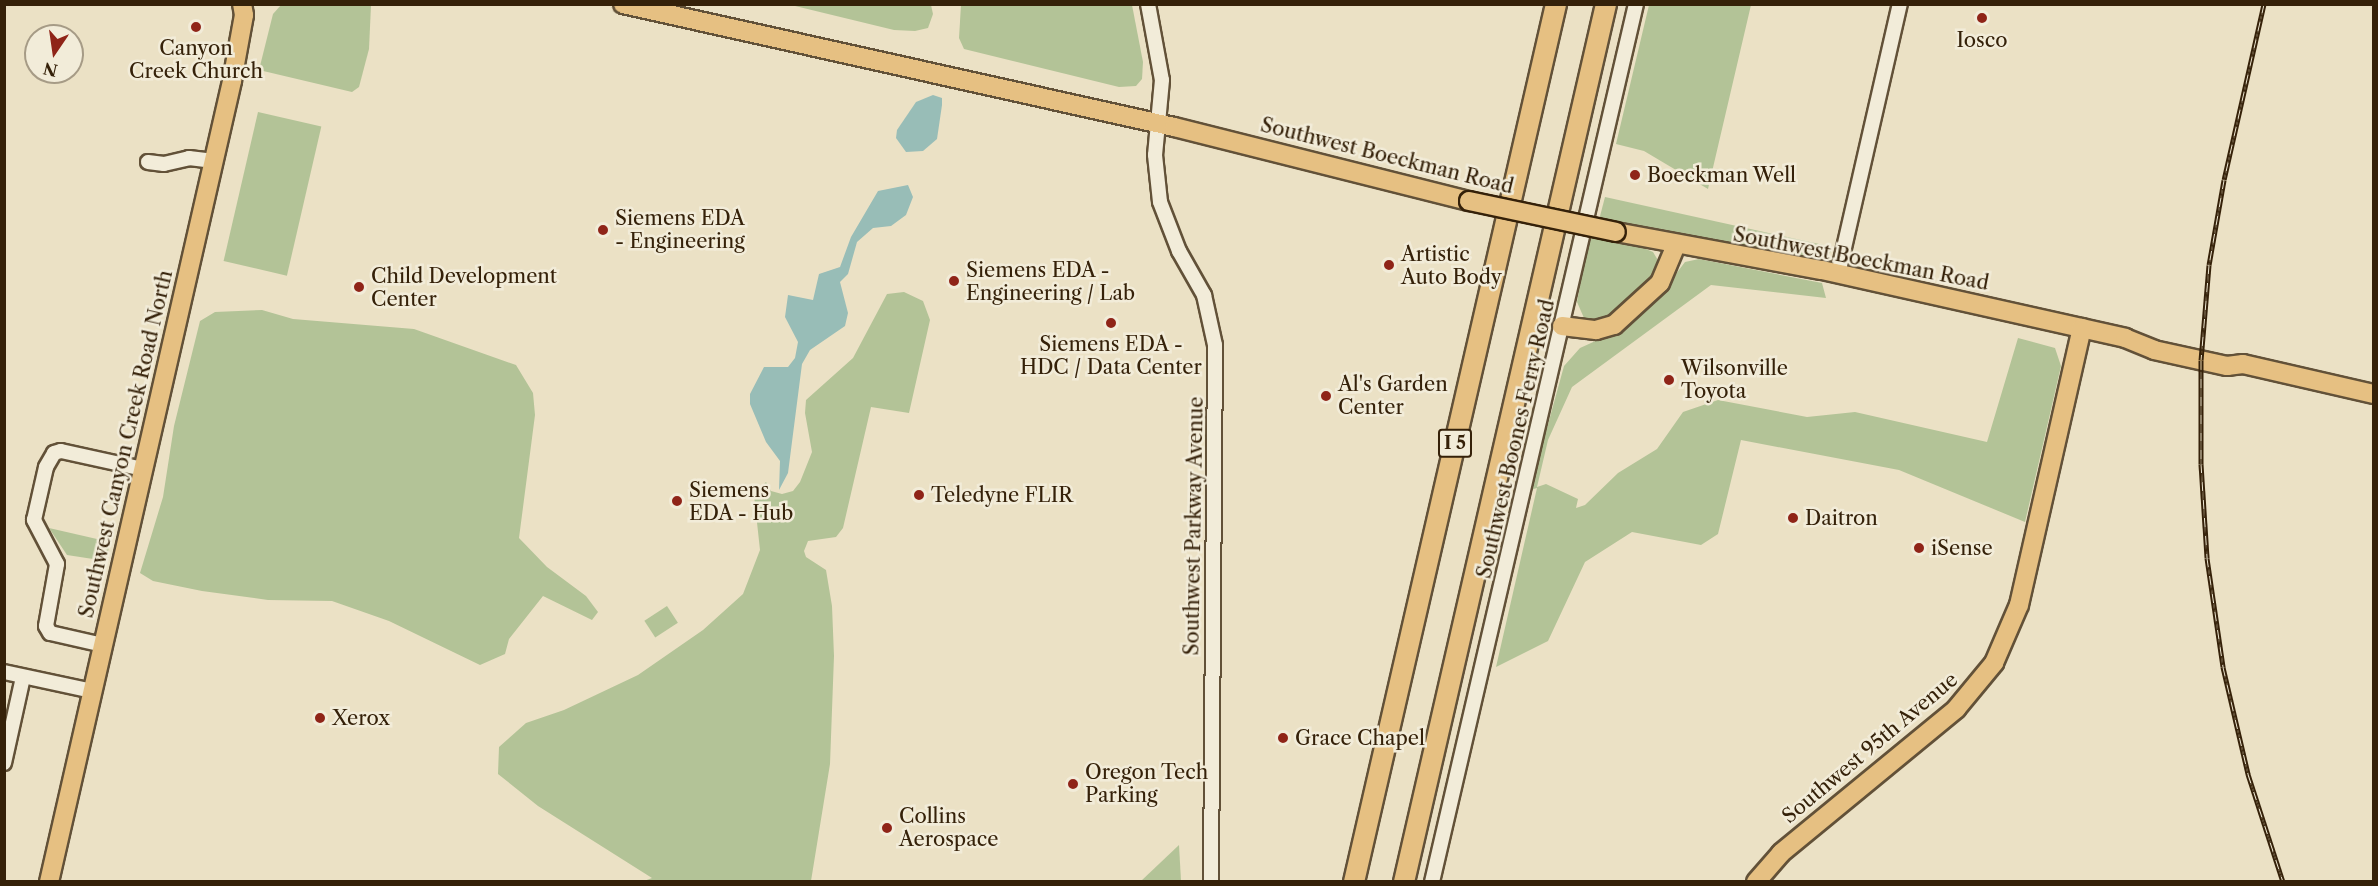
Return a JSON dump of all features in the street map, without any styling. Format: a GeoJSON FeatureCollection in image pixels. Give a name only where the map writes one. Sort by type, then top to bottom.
{"type":"FeatureCollection","features":[{"type":"Feature","properties":{"kind":"highway","name":"I 5"},"geometry":{"type":"LineString","coordinates":[[1354,882],[1556,4]]}},
{"type":"Feature","properties":{"kind":"highway","name":"I 5"},"geometry":{"type":"LineString","coordinates":[[1404,882],[1605,4]]}},
{"type":"Feature","properties":{"kind":"main road","name":"Southwest Boeckman Road"},"geometry":{"type":"LineString","coordinates":[[622,4],[1159,123],[1469,201],[1676,245],[1838,274],[2142,342],[2155,338],[2230,355],[2243,364],[2373,394]]}},
{"type":"Feature","properties":{"kind":"main road","name":"Southwest Canyon Creek Road North"},"geometry":{"type":"LineString","coordinates":[[49,882],[247,8]]}},
{"type":"Feature","properties":{"kind":"main road"},"geometry":{"type":"LineString","coordinates":[[1562,326],[1596,330],[1623,319],[1660,283],[1676,245]]}},
{"type":"Feature","properties":{"kind":"main road","name":"Southwest 95th Avenue"},"geometry":{"type":"LineString","coordinates":[[1756,882],[1781,853],[1956,709],[1994,663],[2019,605],[2082,328]]}},
{"type":"Feature","properties":{"kind":"street","name":"Southwest Parkway Avenue"},"geometry":{"type":"LineString","coordinates":[[1148,4],[1162,75],[1155,169],[1160,201],[1179,250],[1204,295],[1215,345],[1211,882]]}},
{"type":"Feature","properties":{"kind":"street","name":"Southwest Boones Ferry Road"},"geometry":{"type":"LineString","coordinates":[[1432,882],[1636,4]]}},
{"type":"Feature","properties":{"kind":"street"},"geometry":{"type":"LineString","coordinates":[[1838,274],[1900,4]]}},
{"type":"Feature","properties":{"kind":"street"},"geometry":{"type":"LineString","coordinates":[[148,162],[164,164],[189,158],[214,161]]}},
{"type":"Feature","properties":{"kind":"street"},"geometry":{"type":"LineString","coordinates":[[103,645],[50,633],[46,626],[57,564],[34,520],[46,467],[54,453],[61,452],[143,470]]}},
{"type":"Feature","properties":{"kind":"street"},"geometry":{"type":"LineString","coordinates":[[4,672],[93,692]]}},
{"type":"Feature","properties":{"kind":"street"},"geometry":{"type":"LineString","coordinates":[[4,763],[23,677]]}},
{"type":"Feature","properties":{"kind":"green space"},"geometry":{"type":"Polygon","coordinates":[[[281,5],[371,5],[369,49],[359,87],[352,92],[259,70],[273,14],[281,5]]]}},
{"type":"Feature","properties":{"kind":"green space"},"geometry":{"type":"Polygon","coordinates":[[[791,5],[931,5],[933,14],[928,28],[915,31],[894,30],[791,5]]]}},
{"type":"Feature","properties":{"kind":"green space"},"geometry":{"type":"Polygon","coordinates":[[[961,5],[1132,5],[1143,62],[1142,79],[1136,86],[1119,87],[964,49],[959,38],[961,5]]]}},
{"type":"Feature","properties":{"kind":"green space"},"geometry":{"type":"Polygon","coordinates":[[[1649,5],[1751,5],[1708,189],[1644,151],[1616,144],[1649,5]]]}},
{"type":"Feature","properties":{"kind":"green space"},"geometry":{"type":"Polygon","coordinates":[[[258,112],[321,127],[287,276],[224,261],[258,112]]]}},
{"type":"Feature","properties":{"kind":"green space"},"geometry":{"type":"Polygon","coordinates":[[[1605,197],[1833,247],[1830,253],[1816,259],[1599,220],[1605,197]]]}},
{"type":"Feature","properties":{"kind":"green space"},"geometry":{"type":"Polygon","coordinates":[[[1589,236],[1641,247],[1653,252],[1659,262],[1657,275],[1615,316],[1601,321],[1584,318],[1577,302],[1589,236]]]}},
{"type":"Feature","properties":{"kind":"green space"},"geometry":{"type":"Polygon","coordinates":[[[1699,259],[1822,283],[1826,298],[1711,285],[1572,387],[1548,440],[1537,487],[1546,484],[1578,499],[1576,508],[1585,505],[1618,473],[1657,449],[1683,412],[1718,400],[1807,417],[1855,412],[1987,442],[2018,338],[2055,348],[2061,366],[2025,522],[1899,470],[1741,440],[1718,534],[1701,545],[1632,532],[1585,562],[1548,641],[1496,667],[1537,488],[1530,490],[1564,366],[1580,348],[1622,329],[1657,299],[1685,262],[1699,259]]]}},
{"type":"Feature","properties":{"kind":"green space"},"geometry":{"type":"Polygon","coordinates":[[[904,292],[923,301],[930,320],[909,413],[871,407],[843,528],[836,537],[808,541],[804,551],[806,557],[826,570],[832,606],[834,656],[830,764],[811,881],[644,881],[652,878],[538,806],[498,774],[499,747],[526,723],[564,710],[638,675],[703,630],[743,594],[760,550],[754,495],[766,482],[771,491],[782,494],[793,491],[800,482],[812,452],[805,413],[806,400],[853,358],[887,294],[904,292]]]}},
{"type":"Feature","properties":{"kind":"green space"},"geometry":{"type":"Polygon","coordinates":[[[262,310],[293,319],[414,329],[516,365],[533,393],[535,415],[519,538],[547,567],[586,596],[598,612],[592,620],[543,596],[509,639],[505,654],[480,665],[389,621],[332,601],[268,600],[202,591],[153,581],[140,573],[163,497],[174,426],[200,321],[215,312],[262,310]]]}},
{"type":"Feature","properties":{"kind":"green space"},"geometry":{"type":"Polygon","coordinates":[[[49,528],[110,542],[106,561],[67,555],[49,528]]]}},
{"type":"Feature","properties":{"kind":"green space"},"geometry":{"type":"Polygon","coordinates":[[[667,606],[678,623],[655,637],[644,621],[667,606]]]}},
{"type":"Feature","properties":{"kind":"green space"},"geometry":{"type":"Polygon","coordinates":[[[1179,845],[1181,881],[1141,881],[1179,845]]]}},
{"type":"Feature","properties":{"kind":"water"},"geometry":{"type":"Polygon","coordinates":[[[933,95],[942,98],[937,139],[923,151],[906,152],[896,138],[897,130],[916,102],[933,95]]]}},
{"type":"Feature","properties":{"kind":"water"},"geometry":{"type":"Polygon","coordinates":[[[908,185],[913,197],[906,215],[891,226],[873,228],[857,242],[848,274],[840,282],[848,313],[845,326],[810,350],[802,364],[788,473],[779,490],[780,461],[766,442],[750,404],[750,394],[764,367],[788,367],[795,358],[798,342],[785,317],[788,295],[813,300],[819,274],[840,267],[851,237],[878,191],[908,185]]]}},
{"type":"Feature","properties":{"kind":"railway"},"geometry":{"type":"LineString","coordinates":[[2264,4],[2224,180],[2209,265],[2201,360],[2201,464],[2207,558],[2223,667],[2248,774],[2283,882]]}},
{"type":"Feature","properties":{"kind":"place","name":"Iosco"},"geometry":{"type":"Point","coordinates":[1982,18]}},
{"type":"Feature","properties":{"kind":"place","name":"Canyon Creek Church"},"geometry":{"type":"Point","coordinates":[196,27]}},
{"type":"Feature","properties":{"kind":"place","name":"Boeckman Well"},"geometry":{"type":"Point","coordinates":[1635,175]}},
{"type":"Feature","properties":{"kind":"place","name":"Siemens EDA - Engineering"},"geometry":{"type":"Point","coordinates":[603,230]}},
{"type":"Feature","properties":{"kind":"place","name":"Artistic Auto Body"},"geometry":{"type":"Point","coordinates":[1389,265]}},
{"type":"Feature","properties":{"kind":"place","name":"Siemens EDA - Engineering / Lab"},"geometry":{"type":"Point","coordinates":[954,281]}},
{"type":"Feature","properties":{"kind":"place","name":"Child Development Center"},"geometry":{"type":"Point","coordinates":[359,287]}},
{"type":"Feature","properties":{"kind":"place","name":"Siemens EDA - HDC / Data Center"},"geometry":{"type":"Point","coordinates":[1111,323]}},
{"type":"Feature","properties":{"kind":"place","name":"Wilsonville Toyota"},"geometry":{"type":"Point","coordinates":[1669,380]}},
{"type":"Feature","properties":{"kind":"place","name":"Al's Garden Center"},"geometry":{"type":"Point","coordinates":[1326,396]}},
{"type":"Feature","properties":{"kind":"place","name":"Teledyne FLIR"},"geometry":{"type":"Point","coordinates":[919,495]}},
{"type":"Feature","properties":{"kind":"place","name":"Siemens EDA - Hub"},"geometry":{"type":"Point","coordinates":[677,501]}},
{"type":"Feature","properties":{"kind":"place","name":"Daitron"},"geometry":{"type":"Point","coordinates":[1793,518]}},
{"type":"Feature","properties":{"kind":"place","name":"iSense"},"geometry":{"type":"Point","coordinates":[1919,548]}},
{"type":"Feature","properties":{"kind":"place","name":"Xerox"},"geometry":{"type":"Point","coordinates":[320,718]}},
{"type":"Feature","properties":{"kind":"place","name":"Grace Chapel"},"geometry":{"type":"Point","coordinates":[1283,738]}},
{"type":"Feature","properties":{"kind":"place","name":"Oregon Tech Parking"},"geometry":{"type":"Point","coordinates":[1073,784]}},
{"type":"Feature","properties":{"kind":"place","name":"Collins Aerospace"},"geometry":{"type":"Point","coordinates":[887,828]}}]}
